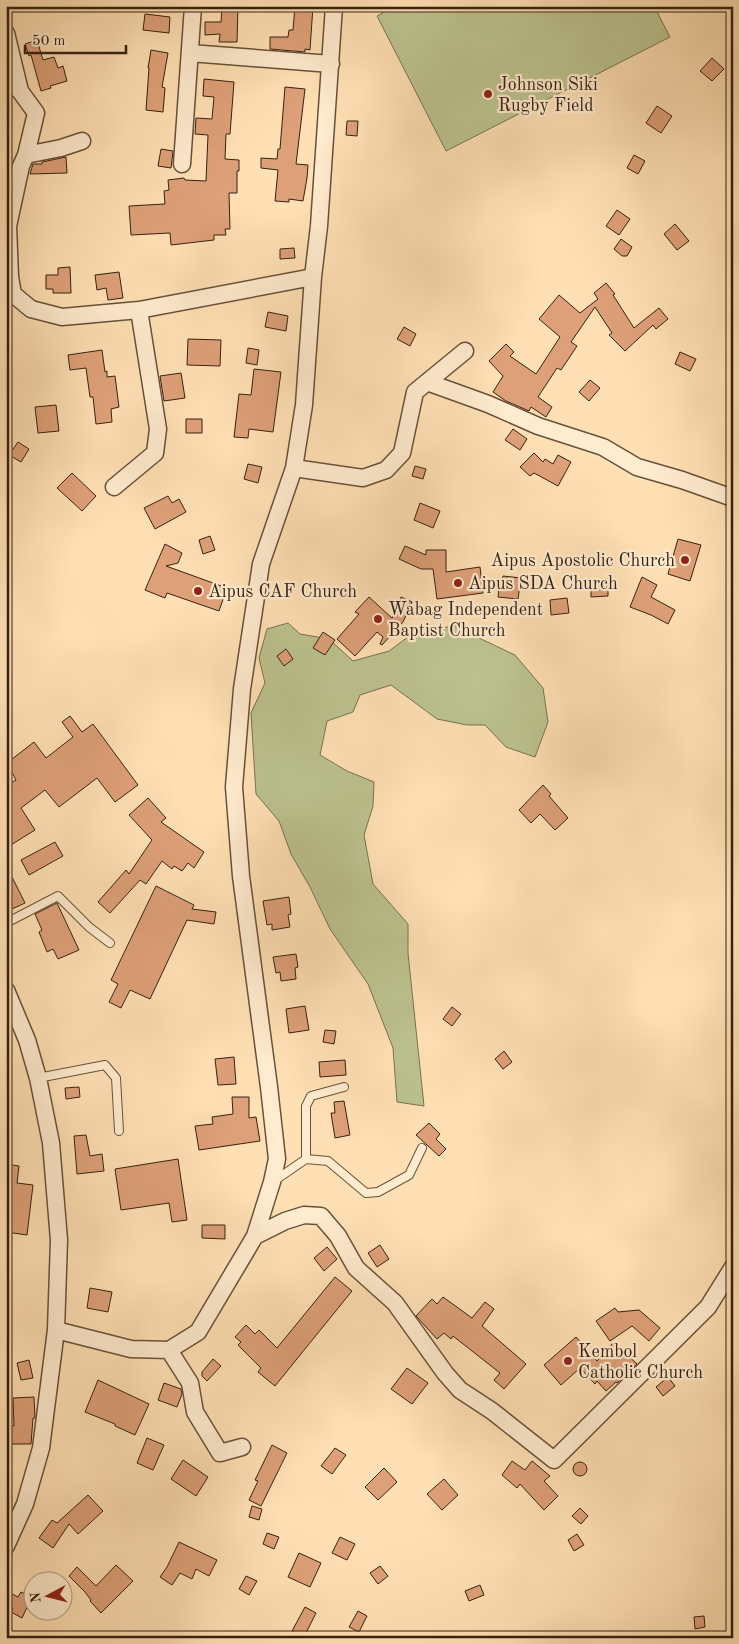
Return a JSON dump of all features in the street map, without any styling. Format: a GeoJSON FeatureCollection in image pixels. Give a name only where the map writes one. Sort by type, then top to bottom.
{"type":"FeatureCollection","features":[{"type":"Feature","properties":{"kind":"street"},"geometry":{"type":"LineString","coordinates":[[182,164],[193,6]]}},
{"type":"Feature","properties":{"kind":"street"},"geometry":{"type":"LineString","coordinates":[[56,1330],[131,1348],[169,1350],[198,1332],[256,1236],[277,1159],[240,876],[234,787],[242,689],[261,564],[294,468],[304,405],[313,277],[319,226],[334,6]]}},
{"type":"Feature","properties":{"kind":"street"},"geometry":{"type":"LineString","coordinates":[[6,33],[20,91]]}},
{"type":"Feature","properties":{"kind":"street"},"geometry":{"type":"LineString","coordinates":[[190,53],[331,64]]}},
{"type":"Feature","properties":{"kind":"street"},"geometry":{"type":"LineString","coordinates":[[6,80],[20,91],[36,113],[26,154],[21,166],[8,226],[8,276],[13,294],[32,309],[62,317],[139,310],[313,277]]}},
{"type":"Feature","properties":{"kind":"street"},"geometry":{"type":"LineString","coordinates":[[26,154],[61,148],[82,141]]}},
{"type":"Feature","properties":{"kind":"street"},"geometry":{"type":"LineString","coordinates":[[114,487],[155,453],[158,429],[139,310]]}},
{"type":"Feature","properties":{"kind":"street"},"geometry":{"type":"LineString","coordinates":[[294,468],[363,478],[386,470],[402,453],[415,392],[465,350]]}},
{"type":"Feature","properties":{"kind":"street"},"geometry":{"type":"LineString","coordinates":[[427,382],[488,404],[538,426],[603,447],[637,468],[733,496]]}},
{"type":"Feature","properties":{"kind":"street"},"geometry":{"type":"LineString","coordinates":[[6,990],[28,1040],[38,1078],[51,1143],[59,1240],[56,1330],[41,1448],[25,1504],[6,1546]]}},
{"type":"Feature","properties":{"kind":"street"},"geometry":{"type":"LineString","coordinates":[[256,1236],[285,1221],[304,1215],[321,1216],[338,1236],[356,1268],[395,1303],[445,1373],[460,1390],[492,1411],[554,1460],[708,1307],[733,1267]]}},
{"type":"Feature","properties":{"kind":"street"},"geometry":{"type":"LineString","coordinates":[[169,1350],[190,1383],[194,1412],[220,1453],[242,1447]]}},
{"type":"Feature","properties":{"kind":"lane"},"geometry":{"type":"LineString","coordinates":[[6,922],[58,896],[88,927],[110,943]]}},
{"type":"Feature","properties":{"kind":"lane"},"geometry":{"type":"LineString","coordinates":[[38,1078],[105,1065],[116,1078],[119,1131]]}},
{"type":"Feature","properties":{"kind":"lane"},"geometry":{"type":"LineString","coordinates":[[306,1159],[306,1106],[311,1096],[344,1087]]}},
{"type":"Feature","properties":{"kind":"lane"},"geometry":{"type":"LineString","coordinates":[[272,1182],[306,1159],[328,1161],[366,1193],[378,1192],[409,1175],[422,1148]]}},
{"type":"Feature","properties":{"kind":"green space","name":"Johnson Siki Rugby Field"},"geometry":{"type":"Polygon","coordinates":[[[396,6],[654,6],[670,37],[446,151],[377,16],[396,6]]]}},
{"type":"Feature","properties":{"kind":"green space"},"geometry":{"type":"Polygon","coordinates":[[[288,623],[300,634],[329,639],[353,661],[389,651],[416,631],[463,625],[479,638],[515,655],[543,688],[548,722],[535,757],[506,747],[485,725],[467,725],[437,719],[391,685],[360,695],[353,712],[327,721],[320,755],[347,771],[374,782],[373,806],[364,835],[373,884],[408,924],[408,953],[424,1106],[397,1102],[393,1048],[368,984],[330,929],[310,887],[291,854],[279,821],[256,794],[251,713],[265,683],[259,658],[267,629],[288,623]]]}},
{"type":"Feature","properties":{"kind":"building"},"geometry":{"type":"Polygon","coordinates":[[[222,6],[238,6],[237,42],[219,42],[220,34],[205,35],[205,22],[221,22],[222,6]]]}},
{"type":"Feature","properties":{"kind":"building"},"geometry":{"type":"Polygon","coordinates":[[[295,6],[313,6],[310,50],[305,49],[305,52],[270,49],[270,37],[288,37],[289,30],[293,30],[295,6]]]}},
{"type":"Feature","properties":{"kind":"building"},"geometry":{"type":"Polygon","coordinates":[[[145,14],[170,17],[169,33],[143,30],[145,14]]]}},
{"type":"Feature","properties":{"kind":"building"},"geometry":{"type":"Polygon","coordinates":[[[37,40],[43,60],[54,57],[58,68],[63,66],[67,81],[41,91],[31,55],[29,56],[25,44],[37,40]]]}},
{"type":"Feature","properties":{"kind":"building"},"geometry":{"type":"Polygon","coordinates":[[[151,50],[168,53],[162,87],[165,88],[163,112],[146,110],[151,50]]]}},
{"type":"Feature","properties":{"kind":"building"},"geometry":{"type":"Polygon","coordinates":[[[712,58],[724,69],[712,81],[700,71],[712,58]]]}},
{"type":"Feature","properties":{"kind":"building"},"geometry":{"type":"Polygon","coordinates":[[[204,79],[234,82],[230,134],[226,134],[225,159],[239,160],[239,171],[237,171],[237,193],[229,193],[230,229],[225,229],[226,235],[214,235],[214,240],[171,245],[170,233],[131,235],[129,206],[165,204],[164,191],[169,190],[168,180],[184,178],[185,180],[206,181],[208,135],[195,134],[196,118],[212,119],[214,97],[203,96],[204,79]]]}},
{"type":"Feature","properties":{"kind":"building"},"geometry":{"type":"Polygon","coordinates":[[[285,87],[305,89],[296,164],[308,165],[303,201],[289,199],[289,202],[275,201],[278,170],[261,168],[261,158],[277,159],[278,149],[280,149],[285,87]]]}},
{"type":"Feature","properties":{"kind":"building"},"geometry":{"type":"Polygon","coordinates":[[[657,106],[672,116],[661,133],[646,123],[657,106]]]}},
{"type":"Feature","properties":{"kind":"building"},"geometry":{"type":"Polygon","coordinates":[[[347,121],[358,121],[357,136],[346,135],[347,121]]]}},
{"type":"Feature","properties":{"kind":"building"},"geometry":{"type":"Polygon","coordinates":[[[161,149],[173,151],[171,168],[158,166],[161,149]]]}},
{"type":"Feature","properties":{"kind":"building"},"geometry":{"type":"Polygon","coordinates":[[[634,155],[645,161],[638,174],[627,168],[634,155]]]}},
{"type":"Feature","properties":{"kind":"building"},"geometry":{"type":"Polygon","coordinates":[[[66,157],[67,173],[30,174],[33,164],[42,164],[42,162],[66,157]]]}},
{"type":"Feature","properties":{"kind":"building"},"geometry":{"type":"Polygon","coordinates":[[[617,210],[630,219],[619,235],[606,226],[617,210]]]}},
{"type":"Feature","properties":{"kind":"building"},"geometry":{"type":"Polygon","coordinates":[[[675,224],[689,241],[677,250],[664,234],[675,224]]]}},
{"type":"Feature","properties":{"kind":"building"},"geometry":{"type":"Polygon","coordinates":[[[621,239],[632,247],[627,256],[622,256],[614,249],[621,239]]]}},
{"type":"Feature","properties":{"kind":"building"},"geometry":{"type":"Polygon","coordinates":[[[294,248],[295,258],[280,259],[280,249],[294,248]]]}},
{"type":"Feature","properties":{"kind":"building"},"geometry":{"type":"Polygon","coordinates":[[[70,267],[71,293],[53,293],[53,289],[46,289],[46,275],[58,275],[58,268],[70,267]]]}},
{"type":"Feature","properties":{"kind":"building"},"geometry":{"type":"Polygon","coordinates":[[[119,272],[123,298],[108,300],[106,288],[97,290],[95,275],[119,272]]]}},
{"type":"Feature","properties":{"kind":"building"},"geometry":{"type":"Polygon","coordinates":[[[606,283],[615,294],[613,295],[634,328],[659,308],[668,319],[656,329],[653,325],[625,351],[609,335],[612,333],[595,307],[571,342],[577,346],[561,370],[557,368],[538,397],[552,407],[546,417],[531,407],[529,411],[506,401],[493,392],[503,376],[489,361],[506,344],[514,352],[510,356],[536,374],[560,337],[539,319],[559,295],[580,313],[598,299],[594,293],[606,283]]]}},
{"type":"Feature","properties":{"kind":"building"},"geometry":{"type":"Polygon","coordinates":[[[268,312],[288,316],[286,331],[265,327],[268,312]]]}},
{"type":"Feature","properties":{"kind":"building"},"geometry":{"type":"Polygon","coordinates":[[[404,327],[416,334],[410,346],[397,339],[404,327]]]}},
{"type":"Feature","properties":{"kind":"building"},"geometry":{"type":"Polygon","coordinates":[[[188,339],[221,340],[220,366],[187,365],[188,339]]]}},
{"type":"Feature","properties":{"kind":"building"},"geometry":{"type":"Polygon","coordinates":[[[248,348],[259,350],[257,365],[246,363],[248,348]]]}},
{"type":"Feature","properties":{"kind":"building"},"geometry":{"type":"Polygon","coordinates":[[[102,350],[107,377],[115,376],[119,407],[111,409],[112,422],[96,424],[93,397],[90,397],[86,368],[70,370],[68,355],[102,350]]]}},
{"type":"Feature","properties":{"kind":"building"},"geometry":{"type":"Polygon","coordinates":[[[680,352],[696,359],[690,371],[675,364],[680,352]]]}},
{"type":"Feature","properties":{"kind":"building"},"geometry":{"type":"Polygon","coordinates":[[[254,369],[281,372],[273,432],[249,429],[248,438],[234,437],[239,394],[251,395],[254,369]]]}},
{"type":"Feature","properties":{"kind":"building"},"geometry":{"type":"Polygon","coordinates":[[[181,373],[185,398],[164,401],[160,376],[181,373]]]}},
{"type":"Feature","properties":{"kind":"building"},"geometry":{"type":"Polygon","coordinates":[[[590,380],[600,388],[589,401],[579,392],[590,380]]]}},
{"type":"Feature","properties":{"kind":"building"},"geometry":{"type":"Polygon","coordinates":[[[56,405],[59,431],[38,433],[35,407],[56,405]]]}},
{"type":"Feature","properties":{"kind":"building"},"geometry":{"type":"Polygon","coordinates":[[[186,419],[202,419],[202,433],[186,433],[186,419]]]}},
{"type":"Feature","properties":{"kind":"building"},"geometry":{"type":"Polygon","coordinates":[[[513,429],[527,439],[520,450],[505,440],[513,429]]]}},
{"type":"Feature","properties":{"kind":"building"},"geometry":{"type":"Polygon","coordinates":[[[18,442],[29,449],[21,462],[9,455],[18,442]]]}},
{"type":"Feature","properties":{"kind":"building"},"geometry":{"type":"Polygon","coordinates":[[[534,453],[543,462],[545,459],[553,464],[558,455],[571,462],[558,486],[534,473],[530,476],[520,467],[534,453]]]}},
{"type":"Feature","properties":{"kind":"building"},"geometry":{"type":"Polygon","coordinates":[[[248,464],[262,467],[258,483],[244,479],[248,464]]]}},
{"type":"Feature","properties":{"kind":"building"},"geometry":{"type":"Polygon","coordinates":[[[415,466],[426,469],[423,479],[412,476],[415,466]]]}},
{"type":"Feature","properties":{"kind":"building"},"geometry":{"type":"Polygon","coordinates":[[[72,473],[96,496],[82,511],[57,488],[72,473]]]}},
{"type":"Feature","properties":{"kind":"building"},"geometry":{"type":"Polygon","coordinates":[[[168,496],[172,503],[179,499],[186,512],[155,529],[144,508],[168,496]]]}},
{"type":"Feature","properties":{"kind":"building"},"geometry":{"type":"Polygon","coordinates":[[[420,503],[440,511],[433,528],[414,520],[420,503]]]}},
{"type":"Feature","properties":{"kind":"building"},"geometry":{"type":"Polygon","coordinates":[[[210,536],[215,550],[203,554],[199,540],[210,536]]]}},
{"type":"Feature","properties":{"kind":"building","name":"Aipus Apostolic Church"},"geometry":{"type":"Polygon","coordinates":[[[678,539],[701,545],[690,581],[668,574],[678,539]]]}},
{"type":"Feature","properties":{"kind":"building"},"geometry":{"type":"Polygon","coordinates":[[[165,544],[182,553],[178,563],[166,566],[227,588],[219,611],[167,593],[165,598],[145,590],[165,544]]]}},
{"type":"Feature","properties":{"kind":"building"},"geometry":{"type":"Polygon","coordinates":[[[405,546],[426,555],[426,550],[446,550],[446,572],[480,567],[483,593],[437,599],[433,569],[421,569],[399,559],[405,546]]]}},
{"type":"Feature","properties":{"kind":"building"},"geometry":{"type":"Polygon","coordinates":[[[503,576],[521,578],[518,599],[498,597],[500,580],[502,580],[503,576]]]}},
{"type":"Feature","properties":{"kind":"building"},"geometry":{"type":"Polygon","coordinates":[[[642,577],[657,585],[651,597],[675,610],[668,624],[630,607],[642,577]]]}},
{"type":"Feature","properties":{"kind":"building"},"geometry":{"type":"Polygon","coordinates":[[[608,579],[608,596],[591,597],[591,580],[608,579]]]}},
{"type":"Feature","properties":{"kind":"building"},"geometry":{"type":"Polygon","coordinates":[[[369,597],[392,618],[401,597],[412,602],[403,622],[382,645],[380,644],[383,637],[377,632],[355,656],[337,639],[359,614],[355,612],[369,597]]]}},
{"type":"Feature","properties":{"kind":"building"},"geometry":{"type":"Polygon","coordinates":[[[567,598],[569,613],[551,615],[550,600],[567,598]]]}},
{"type":"Feature","properties":{"kind":"building"},"geometry":{"type":"Polygon","coordinates":[[[323,632],[335,640],[325,655],[313,648],[323,632]]]}},
{"type":"Feature","properties":{"kind":"building"},"geometry":{"type":"Polygon","coordinates":[[[286,649],[293,659],[284,666],[277,656],[286,649]]]}},
{"type":"Feature","properties":{"kind":"building"},"geometry":{"type":"Polygon","coordinates":[[[70,716],[82,732],[93,724],[138,785],[115,802],[97,778],[59,807],[45,790],[21,808],[35,830],[6,848],[6,786],[16,780],[7,763],[34,742],[46,758],[73,737],[62,722],[70,716]]]}},
{"type":"Feature","properties":{"kind":"building"},"geometry":{"type":"Polygon","coordinates":[[[543,785],[551,794],[549,796],[568,818],[555,830],[540,814],[531,823],[519,810],[543,785]]]}},
{"type":"Feature","properties":{"kind":"building"},"geometry":{"type":"Polygon","coordinates":[[[148,798],[166,818],[161,822],[204,852],[194,868],[188,863],[182,871],[174,866],[172,869],[162,861],[146,884],[140,880],[110,913],[98,902],[126,870],[129,874],[152,840],[129,815],[148,798]]]}},
{"type":"Feature","properties":{"kind":"building"},"geometry":{"type":"Polygon","coordinates":[[[55,842],[63,856],[29,875],[21,860],[55,842]]]}},
{"type":"Feature","properties":{"kind":"building"},"geometry":{"type":"Polygon","coordinates":[[[6,865],[25,903],[12,909],[6,898],[6,865]]]}},
{"type":"Feature","properties":{"kind":"building"},"geometry":{"type":"Polygon","coordinates":[[[156,886],[194,905],[192,909],[216,912],[214,924],[187,920],[150,999],[130,990],[121,1008],[109,1002],[118,984],[111,980],[156,886]]]}},
{"type":"Feature","properties":{"kind":"building"},"geometry":{"type":"Polygon","coordinates":[[[289,897],[291,914],[288,915],[290,927],[272,930],[272,924],[267,925],[263,901],[289,897]]]}},
{"type":"Feature","properties":{"kind":"building"},"geometry":{"type":"Polygon","coordinates":[[[57,903],[79,950],[58,959],[53,949],[47,952],[39,932],[42,930],[35,914],[57,903]]]}},
{"type":"Feature","properties":{"kind":"building"},"geometry":{"type":"Polygon","coordinates":[[[296,954],[298,967],[295,968],[296,979],[281,981],[280,972],[276,973],[273,957],[296,954]]]}},
{"type":"Feature","properties":{"kind":"building"},"geometry":{"type":"Polygon","coordinates":[[[305,1006],[309,1030],[289,1033],[286,1009],[305,1006]]]}},
{"type":"Feature","properties":{"kind":"building"},"geometry":{"type":"Polygon","coordinates":[[[452,1007],[461,1014],[452,1026],[443,1019],[452,1007]]]}},
{"type":"Feature","properties":{"kind":"building"},"geometry":{"type":"Polygon","coordinates":[[[325,1030],[336,1031],[334,1044],[323,1042],[325,1030]]]}},
{"type":"Feature","properties":{"kind":"building"},"geometry":{"type":"Polygon","coordinates":[[[504,1051],[512,1062],[503,1069],[495,1059],[504,1051]]]}},
{"type":"Feature","properties":{"kind":"building"},"geometry":{"type":"Polygon","coordinates":[[[234,1057],[236,1084],[218,1085],[215,1059],[234,1057]]]}},
{"type":"Feature","properties":{"kind":"building"},"geometry":{"type":"Polygon","coordinates":[[[345,1060],[346,1075],[320,1077],[319,1062],[345,1060]]]}},
{"type":"Feature","properties":{"kind":"building"},"geometry":{"type":"Polygon","coordinates":[[[79,1087],[80,1097],[66,1099],[65,1088],[79,1087]]]}},
{"type":"Feature","properties":{"kind":"building"},"geometry":{"type":"Polygon","coordinates":[[[232,1097],[249,1097],[249,1118],[256,1117],[260,1141],[199,1150],[195,1126],[213,1124],[212,1117],[233,1114],[232,1097]]]}},
{"type":"Feature","properties":{"kind":"building"},"geometry":{"type":"Polygon","coordinates":[[[344,1101],[350,1135],[335,1138],[331,1113],[335,1113],[334,1102],[344,1101]]]}},
{"type":"Feature","properties":{"kind":"building"},"geometry":{"type":"Polygon","coordinates":[[[429,1123],[440,1134],[436,1139],[446,1149],[439,1156],[416,1135],[429,1123]]]}},
{"type":"Feature","properties":{"kind":"building"},"geometry":{"type":"Polygon","coordinates":[[[86,1135],[90,1156],[102,1154],[104,1171],[77,1174],[74,1136],[86,1135]]]}},
{"type":"Feature","properties":{"kind":"building"},"geometry":{"type":"Polygon","coordinates":[[[178,1159],[187,1220],[172,1222],[169,1203],[121,1210],[115,1169],[178,1159]]]}},
{"type":"Feature","properties":{"kind":"building"},"geometry":{"type":"Polygon","coordinates":[[[6,1164],[19,1166],[17,1183],[33,1185],[27,1235],[6,1232],[6,1164]]]}},
{"type":"Feature","properties":{"kind":"building"},"geometry":{"type":"Polygon","coordinates":[[[202,1225],[225,1225],[225,1239],[202,1238],[202,1225]]]}},
{"type":"Feature","properties":{"kind":"building"},"geometry":{"type":"Polygon","coordinates":[[[380,1245],[389,1259],[377,1267],[368,1253],[380,1245]]]}},
{"type":"Feature","properties":{"kind":"building"},"geometry":{"type":"Polygon","coordinates":[[[327,1247],[337,1259],[324,1271],[314,1258],[327,1247]]]}},
{"type":"Feature","properties":{"kind":"building"},"geometry":{"type":"Polygon","coordinates":[[[335,1277],[352,1291],[275,1386],[258,1372],[261,1368],[238,1345],[241,1342],[235,1337],[246,1325],[255,1334],[259,1330],[277,1348],[335,1277]]]}},
{"type":"Feature","properties":{"kind":"building"},"geometry":{"type":"Polygon","coordinates":[[[90,1288],[112,1292],[108,1312],[87,1308],[90,1288]]]}},
{"type":"Feature","properties":{"kind":"building"},"geometry":{"type":"Polygon","coordinates":[[[443,1297],[472,1318],[485,1302],[494,1309],[482,1326],[526,1364],[504,1389],[494,1380],[500,1373],[453,1336],[451,1339],[444,1333],[437,1339],[416,1316],[432,1299],[437,1304],[443,1297]]]}},
{"type":"Feature","properties":{"kind":"building"},"geometry":{"type":"Polygon","coordinates":[[[615,1308],[618,1312],[639,1310],[660,1328],[649,1341],[632,1326],[610,1341],[596,1321],[615,1308]]]}},
{"type":"Feature","properties":{"kind":"building"},"geometry":{"type":"Polygon","coordinates":[[[576,1337],[597,1361],[614,1342],[637,1364],[606,1391],[597,1381],[595,1384],[580,1368],[561,1385],[544,1365],[576,1337]]]}},
{"type":"Feature","properties":{"kind":"building"},"geometry":{"type":"Polygon","coordinates":[[[213,1359],[221,1366],[207,1381],[202,1376],[202,1372],[213,1359]]]}},
{"type":"Feature","properties":{"kind":"building"},"geometry":{"type":"Polygon","coordinates":[[[29,1360],[33,1378],[21,1380],[17,1363],[29,1360]]]}},
{"type":"Feature","properties":{"kind":"building"},"geometry":{"type":"Polygon","coordinates":[[[407,1368],[428,1383],[412,1404],[391,1389],[407,1368]]]}},
{"type":"Feature","properties":{"kind":"building"},"geometry":{"type":"Polygon","coordinates":[[[668,1377],[675,1386],[663,1396],[656,1387],[668,1377]]]}},
{"type":"Feature","properties":{"kind":"building"},"geometry":{"type":"Polygon","coordinates":[[[98,1380],[149,1404],[135,1435],[115,1426],[115,1424],[85,1412],[98,1380]]]}},
{"type":"Feature","properties":{"kind":"building"},"geometry":{"type":"Polygon","coordinates":[[[164,1383],[181,1389],[182,1394],[177,1407],[158,1400],[164,1383]]]}},
{"type":"Feature","properties":{"kind":"building"},"geometry":{"type":"Polygon","coordinates":[[[34,1397],[35,1418],[33,1418],[31,1444],[6,1444],[6,1426],[14,1426],[13,1398],[34,1397]]]}},
{"type":"Feature","properties":{"kind":"building"},"geometry":{"type":"Polygon","coordinates":[[[147,1438],[164,1445],[153,1470],[137,1463],[147,1438]]]}},
{"type":"Feature","properties":{"kind":"building"},"geometry":{"type":"Polygon","coordinates":[[[272,1445],[287,1453],[261,1506],[249,1500],[258,1481],[255,1480],[272,1445]]]}},
{"type":"Feature","properties":{"kind":"building"},"geometry":{"type":"Polygon","coordinates":[[[335,1448],[346,1455],[332,1474],[321,1466],[335,1448]]]}},
{"type":"Feature","properties":{"kind":"building"},"geometry":{"type":"Polygon","coordinates":[[[183,1460],[208,1477],[196,1496],[171,1479],[183,1460]]]}},
{"type":"Feature","properties":{"kind":"building"},"geometry":{"type":"Polygon","coordinates":[[[512,1461],[525,1470],[532,1461],[550,1476],[544,1481],[558,1496],[544,1510],[520,1484],[517,1488],[502,1475],[512,1461]]]}},
{"type":"Feature","properties":{"kind":"building"},"geometry":{"type":"Polygon","coordinates":[[[580,1462],[585,1464],[587,1469],[585,1474],[580,1476],[575,1474],[573,1469],[575,1464],[580,1462]]]}},
{"type":"Feature","properties":{"kind":"building"},"geometry":{"type":"Polygon","coordinates":[[[384,1468],[397,1482],[378,1500],[365,1487],[384,1468]]]}},
{"type":"Feature","properties":{"kind":"building"},"geometry":{"type":"Polygon","coordinates":[[[444,1479],[458,1495],[442,1510],[427,1494],[444,1479]]]}},
{"type":"Feature","properties":{"kind":"building"},"geometry":{"type":"Polygon","coordinates":[[[88,1495],[103,1511],[78,1534],[69,1524],[53,1548],[39,1538],[52,1520],[57,1523],[88,1495]]]}},
{"type":"Feature","properties":{"kind":"building"},"geometry":{"type":"Polygon","coordinates":[[[252,1506],[262,1509],[259,1520],[249,1517],[252,1506]]]}},
{"type":"Feature","properties":{"kind":"building"},"geometry":{"type":"Polygon","coordinates":[[[580,1508],[588,1516],[581,1524],[572,1516],[580,1508]]]}},
{"type":"Feature","properties":{"kind":"building"},"geometry":{"type":"Polygon","coordinates":[[[267,1533],[279,1537],[274,1549],[263,1544],[267,1533]]]}},
{"type":"Feature","properties":{"kind":"building"},"geometry":{"type":"Polygon","coordinates":[[[577,1534],[584,1545],[574,1551],[568,1540],[577,1534]]]}},
{"type":"Feature","properties":{"kind":"building"},"geometry":{"type":"Polygon","coordinates":[[[340,1537],[355,1544],[347,1560],[332,1553],[340,1537]]]}},
{"type":"Feature","properties":{"kind":"building"},"geometry":{"type":"Polygon","coordinates":[[[179,1542],[217,1560],[209,1576],[196,1569],[192,1579],[180,1573],[172,1585],[160,1577],[179,1542]]]}},
{"type":"Feature","properties":{"kind":"building"},"geometry":{"type":"Polygon","coordinates":[[[299,1553],[321,1563],[310,1587],[288,1577],[299,1553]]]}},
{"type":"Feature","properties":{"kind":"building"},"geometry":{"type":"Polygon","coordinates":[[[116,1565],[133,1581],[101,1613],[72,1579],[72,1573],[77,1567],[96,1586],[116,1565]]]}},
{"type":"Feature","properties":{"kind":"building"},"geometry":{"type":"Polygon","coordinates":[[[380,1566],[388,1576],[378,1584],[370,1573],[380,1566]]]}},
{"type":"Feature","properties":{"kind":"building"},"geometry":{"type":"Polygon","coordinates":[[[246,1576],[257,1581],[249,1595],[239,1589],[246,1576]]]}},
{"type":"Feature","properties":{"kind":"building"},"geometry":{"type":"Polygon","coordinates":[[[480,1585],[484,1595],[469,1601],[465,1591],[480,1585]]]}},
{"type":"Feature","properties":{"kind":"building"},"geometry":{"type":"Polygon","coordinates":[[[6,1591],[18,1597],[22,1592],[22,1618],[11,1612],[13,1608],[6,1605],[6,1591]]]}},
{"type":"Feature","properties":{"kind":"building"},"geometry":{"type":"Polygon","coordinates":[[[305,1607],[316,1613],[304,1637],[292,1631],[305,1607]]]}},
{"type":"Feature","properties":{"kind":"building"},"geometry":{"type":"Polygon","coordinates":[[[358,1611],[367,1616],[359,1632],[349,1627],[358,1611]]]}},
{"type":"Feature","properties":{"kind":"building"},"geometry":{"type":"Polygon","coordinates":[[[704,1616],[705,1627],[695,1629],[694,1617],[704,1616]]]}},
{"type":"Feature","properties":{"kind":"place","name":"Johnson Siki Rugby Field"},"geometry":{"type":"Point","coordinates":[488,94]}},
{"type":"Feature","properties":{"kind":"place","name":"Aipus Apostolic Church"},"geometry":{"type":"Point","coordinates":[685,560]}},
{"type":"Feature","properties":{"kind":"place","name":"Aipus SDA Church"},"geometry":{"type":"Point","coordinates":[458,583]}},
{"type":"Feature","properties":{"kind":"place","name":"Aipus CAF Church"},"geometry":{"type":"Point","coordinates":[198,591]}},
{"type":"Feature","properties":{"kind":"place","name":"Wabag Independent Baptist Church"},"geometry":{"type":"Point","coordinates":[378,619]}},
{"type":"Feature","properties":{"kind":"place","name":"Kembol Catholic Church"},"geometry":{"type":"Point","coordinates":[568,1361]}}]}
